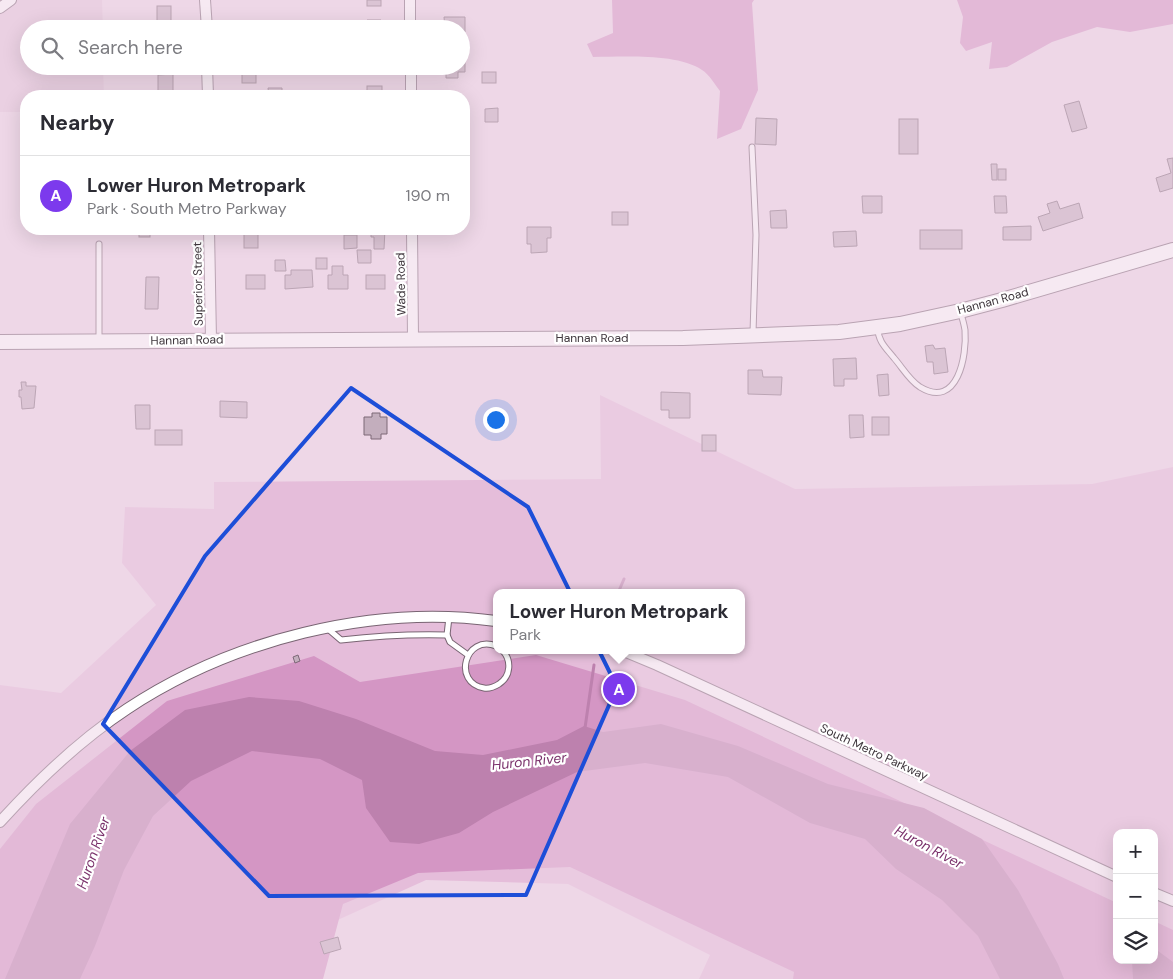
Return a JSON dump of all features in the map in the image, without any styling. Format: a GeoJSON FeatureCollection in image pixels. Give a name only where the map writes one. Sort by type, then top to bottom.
{"type":"FeatureCollection","features":[{"type":"Feature","properties":{"kind":"street"},"geometry":{"type":"LineString","coordinates":[[0,8],[11,0]]}},
{"type":"Feature","properties":{"kind":"street"},"geometry":{"type":"LineString","coordinates":[[205,0],[206,20]]}},
{"type":"Feature","properties":{"kind":"street"},"geometry":{"type":"LineString","coordinates":[[410,0],[410,20]]}},
{"type":"Feature","properties":{"kind":"street"},"geometry":{"type":"LineString","coordinates":[[207,75],[208,90]]}},
{"type":"Feature","properties":{"kind":"street"},"geometry":{"type":"LineString","coordinates":[[410,75],[411,90]]}},
{"type":"Feature","properties":{"kind":"street","name":"Superior Street"},"geometry":{"type":"LineString","coordinates":[[210,235],[211,340]]}},
{"type":"Feature","properties":{"kind":"street","name":"Wade Road"},"geometry":{"type":"LineString","coordinates":[[412,235],[414,339]]}},
{"type":"Feature","properties":{"kind":"street","name":"Hannan Road"},"geometry":{"type":"LineString","coordinates":[[0,342],[683,338],[752,336],[878,328],[1002,300],[1173,250]]}},
{"type":"Feature","properties":{"kind":"street"},"geometry":{"type":"LineString","coordinates":[[0,822],[38,782],[78,746],[126,709],[180,678],[228,656],[278,639],[327,627],[389,619],[449,618],[493,621]]}},
{"type":"Feature","properties":{"kind":"street","name":"South Metro Parkway"},"geometry":{"type":"LineString","coordinates":[[630,654],[1113,875]]}},
{"type":"Feature","properties":{"kind":"street"},"geometry":{"type":"LineString","coordinates":[[1158,895],[1173,901]]}},
{"type":"Feature","properties":{"kind":"lane"},"geometry":{"type":"LineString","coordinates":[[752,147],[756,235],[752,336]]}},
{"type":"Feature","properties":{"kind":"lane"},"geometry":{"type":"LineString","coordinates":[[98,244],[99,341]]}},
{"type":"Feature","properties":{"kind":"lane"},"geometry":{"type":"LineString","coordinates":[[878,328],[878,338],[920,387],[933,391],[944,391],[956,381],[962,364],[965,328],[960,311]]}},
{"type":"Feature","properties":{"kind":"lane"},"geometry":{"type":"LineString","coordinates":[[449,618],[447,634],[450,642],[468,655]]}},
{"type":"Feature","properties":{"kind":"lane"},"geometry":{"type":"LineString","coordinates":[[327,627],[341,640],[404,634],[447,634]]}},
{"type":"Feature","properties":{"kind":"lane"},"geometry":{"type":"LineString","coordinates":[[493,646],[484,644],[476,647],[468,655],[465,665],[466,673],[470,680],[481,687],[488,688],[501,684],[508,672],[508,658],[505,654]]}},
{"type":"Feature","properties":{"kind":"highlighted area"},"geometry":{"type":"Polygon","coordinates":[[[351,388],[528,507],[617,687],[526,895],[269,896],[103,724],[205,556],[351,388]]]}},
{"type":"Feature","properties":{"kind":"shaded area"},"geometry":{"type":"Polygon","coordinates":[[[0,0],[102,0],[103,20],[20,20],[20,75],[103,75],[104,90],[20,90],[20,112],[0,112],[0,0]]]}},
{"type":"Feature","properties":{"kind":"shaded area"},"geometry":{"type":"Polygon","coordinates":[[[612,0],[754,0],[752,3],[758,90],[741,129],[717,139],[720,91],[705,72],[691,65],[664,58],[593,57],[587,44],[613,33],[612,0]]]}},
{"type":"Feature","properties":{"kind":"shaded area"},"geometry":{"type":"Polygon","coordinates":[[[957,0],[1173,0],[1173,24],[1130,32],[1097,27],[1052,42],[1007,67],[989,69],[992,42],[966,51],[960,43],[963,17],[957,0]]]}},
{"type":"Feature","properties":{"kind":"shaded area"},"geometry":{"type":"Polygon","coordinates":[[[600,395],[795,489],[1092,484],[1173,467],[1173,979],[699,979],[710,955],[568,884],[426,880],[309,933],[0,979],[0,685],[61,693],[156,605],[122,563],[125,507],[214,509],[214,482],[601,479],[600,395]]]}},
{"type":"Feature","properties":{"kind":"shaded area"},"geometry":{"type":"Polygon","coordinates":[[[536,655],[685,700],[1113,901],[1113,964],[1158,964],[1158,923],[1173,930],[1173,979],[793,979],[794,972],[570,867],[418,873],[343,904],[323,979],[0,979],[0,849],[36,804],[167,701],[314,656],[360,682],[536,655]]]}},
{"type":"Feature","properties":{"kind":"water","name":"Huron River"},"geometry":{"type":"Polygon","coordinates":[[[249,697],[299,701],[356,719],[435,751],[483,755],[557,740],[584,726],[603,732],[661,724],[738,746],[828,784],[924,808],[982,839],[1018,890],[1058,964],[1064,979],[1000,979],[978,936],[942,900],[896,869],[865,839],[810,823],[728,777],[645,763],[577,772],[493,812],[459,833],[419,844],[390,842],[366,808],[362,780],[320,759],[252,751],[191,781],[153,816],[124,870],[95,946],[80,979],[5,979],[70,824],[130,751],[185,710],[249,697]]]}},
{"type":"Feature","properties":{"kind":"water"},"geometry":{"type":"Polygon","coordinates":[[[1158,951],[1173,962],[1173,979],[1133,979],[1132,964],[1158,964],[1158,951]]]}},
{"type":"Feature","properties":{"kind":"building"},"geometry":{"type":"Polygon","coordinates":[[[367,0],[381,0],[381,6],[367,6],[367,0]]]}},
{"type":"Feature","properties":{"kind":"building"},"geometry":{"type":"Polygon","coordinates":[[[157,6],[171,6],[171,20],[157,20],[157,6]]]}},
{"type":"Feature","properties":{"kind":"building"},"geometry":{"type":"Polygon","coordinates":[[[444,17],[465,17],[465,20],[444,20],[444,17]]]}},
{"type":"Feature","properties":{"kind":"building"},"geometry":{"type":"Polygon","coordinates":[[[482,72],[496,72],[496,83],[482,83],[482,72]]]}},
{"type":"Feature","properties":{"kind":"building"},"geometry":{"type":"Polygon","coordinates":[[[158,75],[173,75],[173,90],[158,90],[158,75]]]}},
{"type":"Feature","properties":{"kind":"building"},"geometry":{"type":"Polygon","coordinates":[[[242,75],[256,75],[256,83],[242,83],[242,75]]]}},
{"type":"Feature","properties":{"kind":"building"},"geometry":{"type":"Polygon","coordinates":[[[446,75],[458,75],[458,78],[446,78],[446,75]]]}},
{"type":"Feature","properties":{"kind":"building"},"geometry":{"type":"Polygon","coordinates":[[[367,86],[382,86],[382,90],[367,90],[367,86]]]}},
{"type":"Feature","properties":{"kind":"building"},"geometry":{"type":"Polygon","coordinates":[[[268,88],[282,88],[282,90],[268,90],[268,88]]]}},
{"type":"Feature","properties":{"kind":"building"},"geometry":{"type":"Polygon","coordinates":[[[1079,101],[1087,128],[1072,132],[1064,105],[1079,101]]]}},
{"type":"Feature","properties":{"kind":"building"},"geometry":{"type":"Polygon","coordinates":[[[498,108],[498,122],[485,122],[485,109],[498,108]]]}},
{"type":"Feature","properties":{"kind":"building"},"geometry":{"type":"Polygon","coordinates":[[[756,118],[777,119],[776,145],[755,144],[756,118]]]}},
{"type":"Feature","properties":{"kind":"building"},"geometry":{"type":"Polygon","coordinates":[[[899,119],[918,119],[918,154],[899,154],[899,119]]]}},
{"type":"Feature","properties":{"kind":"building"},"geometry":{"type":"Polygon","coordinates":[[[1173,158],[1173,188],[1160,192],[1156,178],[1171,173],[1167,159],[1173,158]]]}},
{"type":"Feature","properties":{"kind":"building"},"geometry":{"type":"Polygon","coordinates":[[[991,164],[997,164],[997,180],[992,180],[991,164]]]}},
{"type":"Feature","properties":{"kind":"building"},"geometry":{"type":"Polygon","coordinates":[[[998,169],[1006,169],[1006,180],[998,180],[998,169]]]}},
{"type":"Feature","properties":{"kind":"building"},"geometry":{"type":"Polygon","coordinates":[[[862,196],[882,196],[882,213],[863,213],[862,196]]]}},
{"type":"Feature","properties":{"kind":"building"},"geometry":{"type":"Polygon","coordinates":[[[994,196],[1006,196],[1007,213],[995,213],[994,196]]]}},
{"type":"Feature","properties":{"kind":"building"},"geometry":{"type":"Polygon","coordinates":[[[1057,201],[1060,209],[1079,203],[1083,218],[1043,231],[1038,217],[1050,213],[1047,204],[1057,201]]]}},
{"type":"Feature","properties":{"kind":"building"},"geometry":{"type":"Polygon","coordinates":[[[786,210],[787,228],[771,228],[770,211],[786,210]]]}},
{"type":"Feature","properties":{"kind":"building"},"geometry":{"type":"Polygon","coordinates":[[[612,212],[628,212],[628,225],[612,225],[612,212]]]}},
{"type":"Feature","properties":{"kind":"building"},"geometry":{"type":"Polygon","coordinates":[[[1031,226],[1031,240],[1003,240],[1003,227],[1031,226]]]}},
{"type":"Feature","properties":{"kind":"building"},"geometry":{"type":"Polygon","coordinates":[[[527,227],[551,227],[551,238],[547,238],[547,252],[531,253],[531,244],[527,244],[527,227]]]}},
{"type":"Feature","properties":{"kind":"building"},"geometry":{"type":"Polygon","coordinates":[[[920,230],[962,230],[962,249],[920,249],[920,230]]]}},
{"type":"Feature","properties":{"kind":"building"},"geometry":{"type":"Polygon","coordinates":[[[856,231],[857,246],[834,247],[833,232],[856,231]]]}},
{"type":"Feature","properties":{"kind":"building"},"geometry":{"type":"Polygon","coordinates":[[[139,235],[150,235],[150,237],[139,237],[139,235]]]}},
{"type":"Feature","properties":{"kind":"building"},"geometry":{"type":"Polygon","coordinates":[[[244,235],[258,235],[258,248],[244,248],[244,235]]]}},
{"type":"Feature","properties":{"kind":"building"},"geometry":{"type":"Polygon","coordinates":[[[344,235],[357,235],[357,248],[344,249],[344,235]]]}},
{"type":"Feature","properties":{"kind":"building"},"geometry":{"type":"Polygon","coordinates":[[[371,235],[385,235],[384,249],[374,249],[374,237],[371,237],[371,235]]]}},
{"type":"Feature","properties":{"kind":"building"},"geometry":{"type":"Polygon","coordinates":[[[357,250],[371,250],[371,263],[358,263],[357,250]]]}},
{"type":"Feature","properties":{"kind":"building"},"geometry":{"type":"Polygon","coordinates":[[[316,258],[327,258],[327,269],[316,269],[316,258]]]}},
{"type":"Feature","properties":{"kind":"building"},"geometry":{"type":"Polygon","coordinates":[[[275,260],[285,260],[286,271],[275,271],[275,260]]]}},
{"type":"Feature","properties":{"kind":"building"},"geometry":{"type":"Polygon","coordinates":[[[332,266],[343,266],[343,275],[348,275],[348,289],[328,289],[328,275],[332,275],[332,266]]]}},
{"type":"Feature","properties":{"kind":"building"},"geometry":{"type":"Polygon","coordinates":[[[291,270],[312,270],[313,287],[285,289],[285,275],[291,275],[291,270]]]}},
{"type":"Feature","properties":{"kind":"building"},"geometry":{"type":"Polygon","coordinates":[[[246,275],[265,275],[265,289],[246,289],[246,275]]]}},
{"type":"Feature","properties":{"kind":"building"},"geometry":{"type":"Polygon","coordinates":[[[366,275],[385,275],[385,289],[366,289],[366,275]]]}},
{"type":"Feature","properties":{"kind":"building"},"geometry":{"type":"Polygon","coordinates":[[[146,277],[159,277],[158,309],[145,309],[146,277]]]}},
{"type":"Feature","properties":{"kind":"building"},"geometry":{"type":"Polygon","coordinates":[[[933,345],[935,349],[945,348],[948,372],[934,374],[933,362],[927,362],[925,346],[933,345]]]}},
{"type":"Feature","properties":{"kind":"building"},"geometry":{"type":"Polygon","coordinates":[[[856,358],[857,379],[844,379],[844,386],[834,386],[833,359],[856,358]]]}},
{"type":"Feature","properties":{"kind":"building"},"geometry":{"type":"Polygon","coordinates":[[[748,370],[762,370],[763,377],[782,377],[781,395],[748,394],[748,370]]]}},
{"type":"Feature","properties":{"kind":"building"},"geometry":{"type":"Polygon","coordinates":[[[888,374],[889,395],[879,396],[877,375],[888,374]]]}},
{"type":"Feature","properties":{"kind":"building"},"geometry":{"type":"Polygon","coordinates":[[[21,382],[26,382],[26,386],[36,386],[34,408],[22,409],[21,397],[19,397],[19,390],[22,390],[21,382]]]}},
{"type":"Feature","properties":{"kind":"building"},"geometry":{"type":"Polygon","coordinates":[[[661,392],[690,393],[690,418],[669,418],[669,410],[661,410],[661,392]]]}},
{"type":"Feature","properties":{"kind":"building"},"geometry":{"type":"Polygon","coordinates":[[[220,401],[247,402],[247,418],[220,417],[220,401]]]}},
{"type":"Feature","properties":{"kind":"building"},"geometry":{"type":"Polygon","coordinates":[[[135,405],[150,405],[150,429],[136,429],[135,405]]]}},
{"type":"Feature","properties":{"kind":"building"},"geometry":{"type":"Polygon","coordinates":[[[372,413],[380,413],[380,417],[387,417],[387,434],[381,434],[381,439],[371,439],[371,435],[364,435],[364,417],[372,417],[372,413]]]}},
{"type":"Feature","properties":{"kind":"building"},"geometry":{"type":"Polygon","coordinates":[[[849,415],[863,415],[864,437],[850,438],[849,415]]]}},
{"type":"Feature","properties":{"kind":"building"},"geometry":{"type":"Polygon","coordinates":[[[872,417],[889,417],[889,435],[872,435],[872,417]]]}},
{"type":"Feature","properties":{"kind":"building"},"geometry":{"type":"Polygon","coordinates":[[[155,430],[182,430],[182,445],[155,445],[155,430]]]}},
{"type":"Feature","properties":{"kind":"building"},"geometry":{"type":"Polygon","coordinates":[[[702,435],[716,435],[716,451],[702,451],[702,435]]]}},
{"type":"Feature","properties":{"kind":"building"},"geometry":{"type":"Polygon","coordinates":[[[298,655],[300,661],[295,663],[293,657],[298,655]]]}},
{"type":"Feature","properties":{"kind":"building"},"geometry":{"type":"Polygon","coordinates":[[[338,937],[341,949],[324,954],[320,942],[338,937]]]}},
{"type":"Feature","properties":{"kind":"waterway"},"geometry":{"type":"LineString","coordinates":[[620,589],[624,579]]}},
{"type":"Feature","properties":{"kind":"waterway"},"geometry":{"type":"LineString","coordinates":[[585,728],[594,665]]}},
{"type":"Feature","properties":{"kind":"place","name":"Lower Huron Metropark"},"geometry":{"type":"Point","coordinates":[619,689]}}]}
